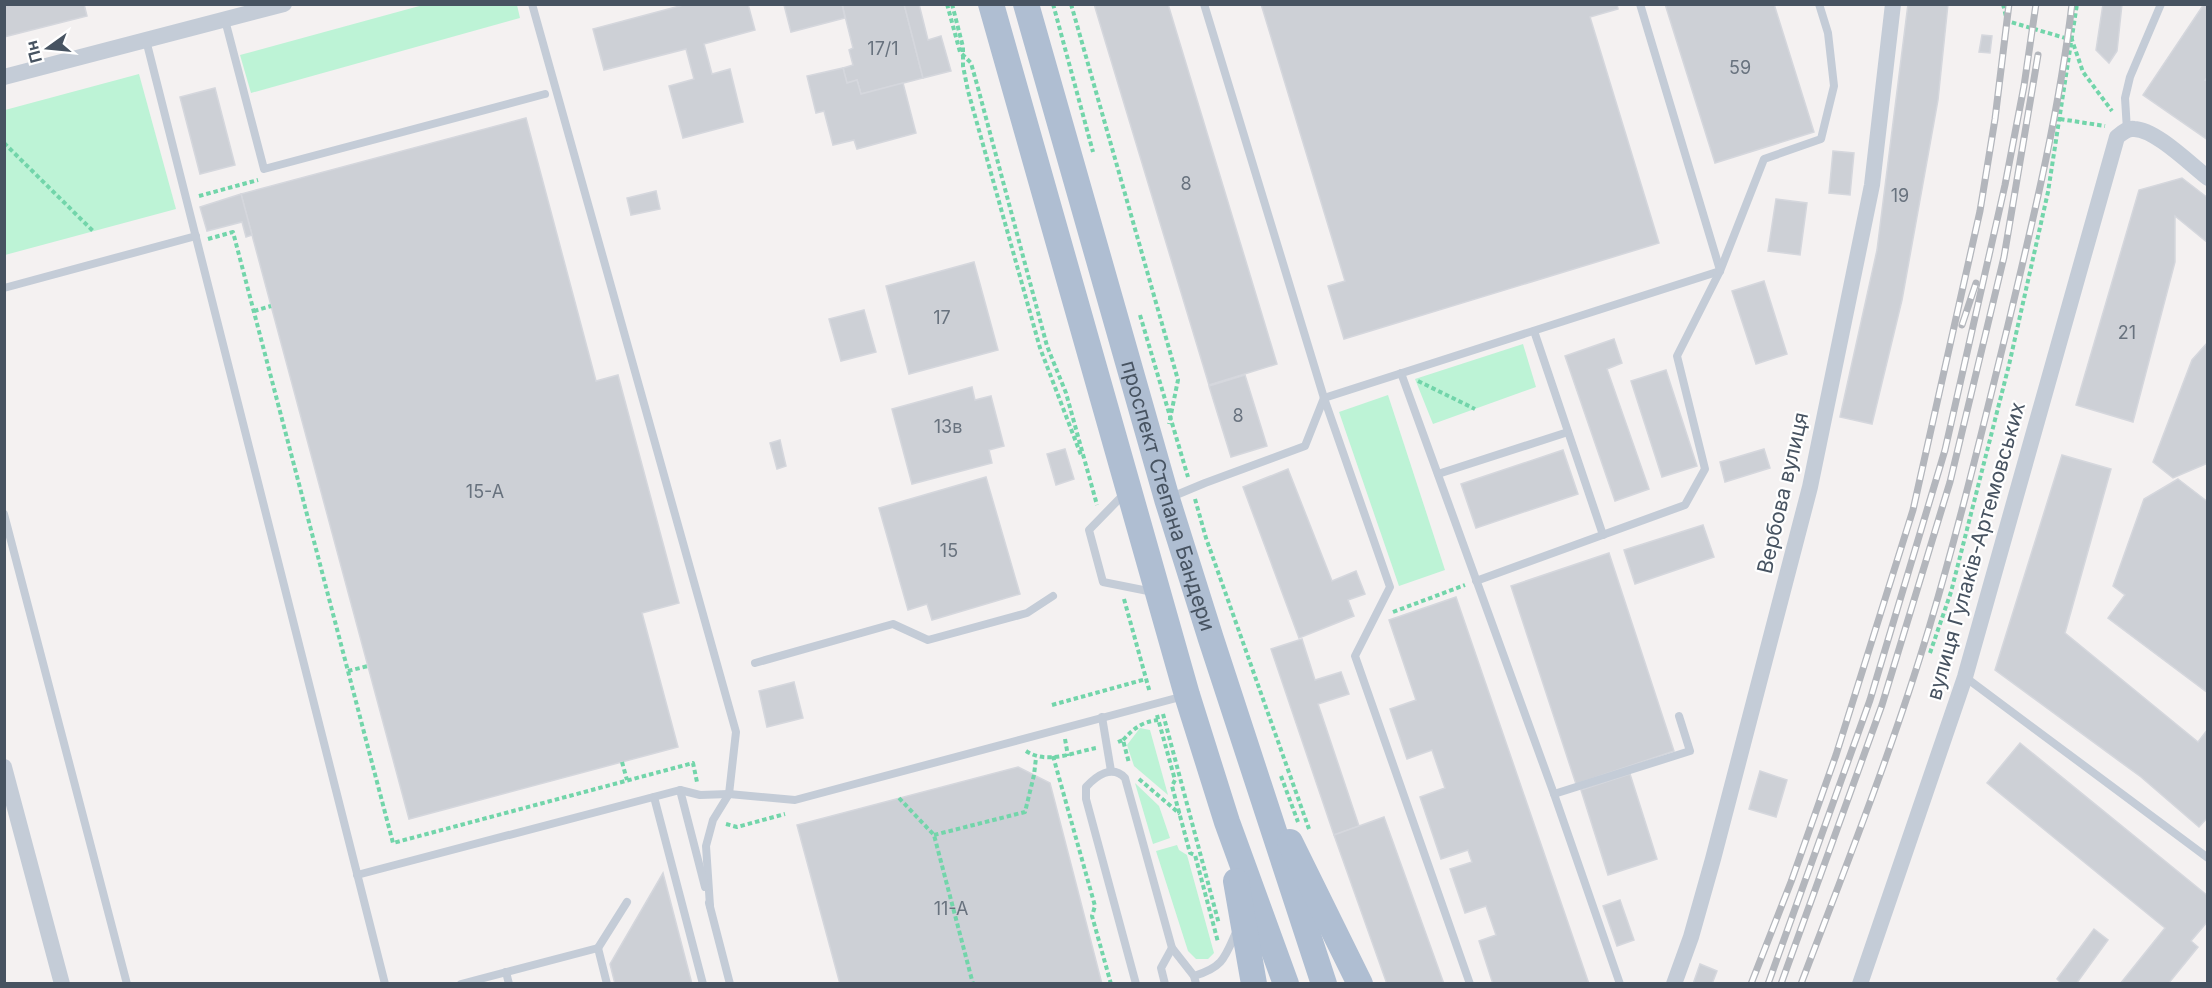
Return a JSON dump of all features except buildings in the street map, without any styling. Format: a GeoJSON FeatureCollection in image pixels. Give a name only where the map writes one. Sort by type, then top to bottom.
{"type":"FeatureCollection","features":[{"type":"Feature","properties":{"kind":"main road","name":"проспект Степана Бандери"},"geometry":{"type":"LineString","coordinates":[[991,4],[1187,695],[1227,822],[1286,984]]}},
{"type":"Feature","properties":{"kind":"main road","name":"проспект Степана Бандери"},"geometry":{"type":"LineString","coordinates":[[1026,4],[1182,493],[1266,770],[1324,984]]}},
{"type":"Feature","properties":{"kind":"main road"},"geometry":{"type":"LineString","coordinates":[[1266,770],[1360,984]]}},
{"type":"Feature","properties":{"kind":"main road"},"geometry":{"type":"LineString","coordinates":[[1227,822],[1254,984]]}},
{"type":"Feature","properties":{"kind":"street"},"geometry":{"type":"LineString","coordinates":[[4,77],[284,4]]}},
{"type":"Feature","properties":{"kind":"street","name":"Вербова вулиця"},"geometry":{"type":"LineString","coordinates":[[1674,984],[1691,937],[1713,859],[1810,487],[1872,184],[1893,4]]}},
{"type":"Feature","properties":{"kind":"street"},"geometry":{"type":"LineString","coordinates":[[2127,130],[2134,128],[2149,132],[2206,174]]}},
{"type":"Feature","properties":{"kind":"street","name":"вулиця Гулаків-Артемовських"},"geometry":{"type":"LineString","coordinates":[[1860,984],[1965,677],[2117,137],[2127,130]]}},
{"type":"Feature","properties":{"kind":"street"},"geometry":{"type":"LineString","coordinates":[[4,767],[63,984]]}},
{"type":"Feature","properties":{"kind":"lane"},"geometry":{"type":"LineString","coordinates":[[532,4],[736,732],[729,794],[713,820],[706,846],[710,906]]}},
{"type":"Feature","properties":{"kind":"lane"},"geometry":{"type":"LineString","coordinates":[[1204,4],[1324,398],[1390,587],[1355,657],[1470,984]]}},
{"type":"Feature","properties":{"kind":"lane"},"geometry":{"type":"LineString","coordinates":[[1640,4],[1720,271]]}},
{"type":"Feature","properties":{"kind":"lane"},"geometry":{"type":"LineString","coordinates":[[1476,581],[1685,505],[1705,469],[1677,356],[1720,271],[1764,159],[1821,139],[1834,86],[1828,33],[1819,4]]}},
{"type":"Feature","properties":{"kind":"lane"},"geometry":{"type":"LineString","coordinates":[[2127,130],[2125,98],[2130,77],[2161,4]]}},
{"type":"Feature","properties":{"kind":"lane"},"geometry":{"type":"LineString","coordinates":[[225,20],[264,169],[545,94]]}},
{"type":"Feature","properties":{"kind":"lane"},"geometry":{"type":"LineString","coordinates":[[146,40],[385,984]]}},
{"type":"Feature","properties":{"kind":"lane"},"geometry":{"type":"LineString","coordinates":[[4,288],[196,236]]}},
{"type":"Feature","properties":{"kind":"lane"},"geometry":{"type":"LineString","coordinates":[[1324,398],[1720,271]]}},
{"type":"Feature","properties":{"kind":"lane"},"geometry":{"type":"LineString","coordinates":[[1534,331],[1603,535]]}},
{"type":"Feature","properties":{"kind":"lane"},"geometry":{"type":"LineString","coordinates":[[1401,373],[1554,794],[1620,984]]}},
{"type":"Feature","properties":{"kind":"lane"},"geometry":{"type":"LineString","coordinates":[[1182,493],[1305,446],[1324,398]]}},
{"type":"Feature","properties":{"kind":"lane"},"geometry":{"type":"LineString","coordinates":[[1438,474],[1568,432]]}},
{"type":"Feature","properties":{"kind":"lane"},"geometry":{"type":"LineString","coordinates":[[1129,489],[1089,530],[1103,582],[1158,593]]}},
{"type":"Feature","properties":{"kind":"lane"},"geometry":{"type":"LineString","coordinates":[[4,514],[127,984]]}},
{"type":"Feature","properties":{"kind":"lane"},"geometry":{"type":"LineString","coordinates":[[755,663],[893,624],[928,640],[1027,612],[1053,596]]}},
{"type":"Feature","properties":{"kind":"lane"},"geometry":{"type":"LineString","coordinates":[[1965,677],[2208,858]]}},
{"type":"Feature","properties":{"kind":"lane"},"geometry":{"type":"LineString","coordinates":[[357,875],[680,790],[700,795],[729,794],[795,800],[1187,695]]}},
{"type":"Feature","properties":{"kind":"lane"},"geometry":{"type":"LineString","coordinates":[[1554,794],[1690,751],[1679,716]]}},
{"type":"Feature","properties":{"kind":"lane"},"geometry":{"type":"LineString","coordinates":[[1102,717],[1111,771]]}},
{"type":"Feature","properties":{"kind":"lane"},"geometry":{"type":"LineString","coordinates":[[1136,984],[1086,799],[1086,787],[1100,774],[1111,771],[1120,772],[1125,778],[1172,948],[1195,980],[1223,961],[1242,918]]}},
{"type":"Feature","properties":{"kind":"lane"},"geometry":{"type":"LineString","coordinates":[[680,790],[730,984]]}},
{"type":"Feature","properties":{"kind":"lane"},"geometry":{"type":"LineString","coordinates":[[654,796],[703,984]]}},
{"type":"Feature","properties":{"kind":"lane"},"geometry":{"type":"LineString","coordinates":[[460,984],[598,948],[627,902]]}},
{"type":"Feature","properties":{"kind":"lane"},"geometry":{"type":"LineString","coordinates":[[598,948],[607,984]]}},
{"type":"Feature","properties":{"kind":"lane"},"geometry":{"type":"LineString","coordinates":[[1165,984],[1161,968],[1172,948]]}},
{"type":"Feature","properties":{"kind":"lane"},"geometry":{"type":"LineString","coordinates":[[506,972],[509,984]]}},
{"type":"Feature","properties":{"kind":"path"},"geometry":{"type":"LineString","coordinates":[[947,4],[960,52],[963,55],[971,63],[1047,346],[1066,393],[1091,484],[1040,348],[968,91],[963,66],[963,55],[963,47],[952,4]]}},
{"type":"Feature","properties":{"kind":"path"},"geometry":{"type":"LineString","coordinates":[[1053,4],[1094,155]]}},
{"type":"Feature","properties":{"kind":"path"},"geometry":{"type":"LineString","coordinates":[[1071,4],[1178,380],[1168,432]]}},
{"type":"Feature","properties":{"kind":"path"},"geometry":{"type":"LineString","coordinates":[[2003,4],[2007,21],[2072,40]]}},
{"type":"Feature","properties":{"kind":"path"},"geometry":{"type":"LineString","coordinates":[[1930,653],[1951,592],[2009,365],[2048,192],[2077,4]]}},
{"type":"Feature","properties":{"kind":"path"},"geometry":{"type":"LineString","coordinates":[[2072,40],[2083,72],[2127,130]]}},
{"type":"Feature","properties":{"kind":"path"},"geometry":{"type":"LineString","coordinates":[[2060,119],[2127,130]]}},
{"type":"Feature","properties":{"kind":"path"},"geometry":{"type":"LineString","coordinates":[[4,143],[93,231]]}},
{"type":"Feature","properties":{"kind":"path"},"geometry":{"type":"LineString","coordinates":[[233,232],[393,843],[693,764]]}},
{"type":"Feature","properties":{"kind":"path"},"geometry":{"type":"LineString","coordinates":[[1136,304],[1170,417],[1182,493],[1210,567]]}},
{"type":"Feature","properties":{"kind":"path"},"geometry":{"type":"LineString","coordinates":[[254,311],[271,306]]}},
{"type":"Feature","properties":{"kind":"path"},"geometry":{"type":"LineString","coordinates":[[1401,373],[1475,409]]}},
{"type":"Feature","properties":{"kind":"path"},"geometry":{"type":"LineString","coordinates":[[1182,493],[1210,549],[1310,833]]}},
{"type":"Feature","properties":{"kind":"path"},"geometry":{"type":"LineString","coordinates":[[1374,618],[1476,581]]}},
{"type":"Feature","properties":{"kind":"path"},"geometry":{"type":"LineString","coordinates":[[348,670],[368,666]]}},
{"type":"Feature","properties":{"kind":"path"},"geometry":{"type":"LineString","coordinates":[[1052,705],[1146,679],[1157,703],[1228,951]]}},
{"type":"Feature","properties":{"kind":"path"},"geometry":{"type":"LineString","coordinates":[[1157,703],[1158,720],[1175,780],[1172,786],[1190,853],[1195,855],[1223,961]]}},
{"type":"Feature","properties":{"kind":"path"},"geometry":{"type":"LineString","coordinates":[[1123,740],[1134,728],[1144,722],[1158,720]]}},
{"type":"Feature","properties":{"kind":"path"},"geometry":{"type":"LineString","coordinates":[[1065,738],[1068,756]]}},
{"type":"Feature","properties":{"kind":"path"},"geometry":{"type":"LineString","coordinates":[[1053,756],[1095,906],[1092,916],[1111,984]]}},
{"type":"Feature","properties":{"kind":"path"},"geometry":{"type":"LineString","coordinates":[[934,835],[1025,812],[1036,758]]}},
{"type":"Feature","properties":{"kind":"path"},"geometry":{"type":"LineString","coordinates":[[622,762],[627,780]]}},
{"type":"Feature","properties":{"kind":"path"},"geometry":{"type":"LineString","coordinates":[[1266,770],[1302,832]]}},
{"type":"Feature","properties":{"kind":"path"},"geometry":{"type":"LineString","coordinates":[[899,798],[934,835],[973,984]]}},
{"type":"Feature","properties":{"kind":"path"},"geometry":{"type":"LineString","coordinates":[[737,827],[787,813]]}},
{"type":"Feature","properties":{"kind":"green space"},"geometry":{"type":"Polygon","coordinates":[[[423,5],[517,5],[520,18],[251,93],[240,55],[423,5]]]}},
{"type":"Feature","properties":{"kind":"green space"},"geometry":{"type":"Polygon","coordinates":[[[139,74],[176,209],[5,255],[5,110],[139,74]]]}},
{"type":"Feature","properties":{"kind":"green space"},"geometry":{"type":"Polygon","coordinates":[[[1523,344],[1536,387],[1433,424],[1415,379],[1523,344]]]}},
{"type":"Feature","properties":{"kind":"green space"},"geometry":{"type":"Polygon","coordinates":[[[1388,395],[1445,570],[1399,586],[1339,412],[1388,395]]]}},
{"type":"Feature","properties":{"kind":"green space"},"geometry":{"type":"Polygon","coordinates":[[[1140,728],[1150,730],[1168,795],[1134,766],[1127,745],[1140,728]]]}},
{"type":"Feature","properties":{"kind":"green space"},"geometry":{"type":"Polygon","coordinates":[[[1135,783],[1159,806],[1170,838],[1153,844],[1135,783]]]}},
{"type":"Feature","properties":{"kind":"green space"},"geometry":{"type":"Polygon","coordinates":[[[1177,845],[1179,850],[1187,855],[1214,953],[1208,959],[1196,959],[1188,951],[1156,851],[1177,845]]]}},
{"type":"Feature","properties":{"kind":"railway"},"geometry":{"type":"LineString","coordinates":[[1751,984],[1791,882],[1836,755],[1913,510],[1980,211],[1995,119],[2009,4]]}},
{"type":"Feature","properties":{"kind":"railway"},"geometry":{"type":"LineString","coordinates":[[1768,984],[1870,700],[1945,450],[2005,185],[2024,86],[2036,4]]}},
{"type":"Feature","properties":{"kind":"railway"},"geometry":{"type":"LineString","coordinates":[[1801,984],[1900,718],[1950,553],[2036,206],[2053,126],[2072,4]]}},
{"type":"Feature","properties":{"kind":"railway"},"geometry":{"type":"LineString","coordinates":[[1781,984],[1882,705],[1950,482],[2004,257],[2038,55]]}},
{"type":"Feature","properties":{"kind":"railway"},"geometry":{"type":"LineString","coordinates":[[1962,325],[1976,283]]}}]}
